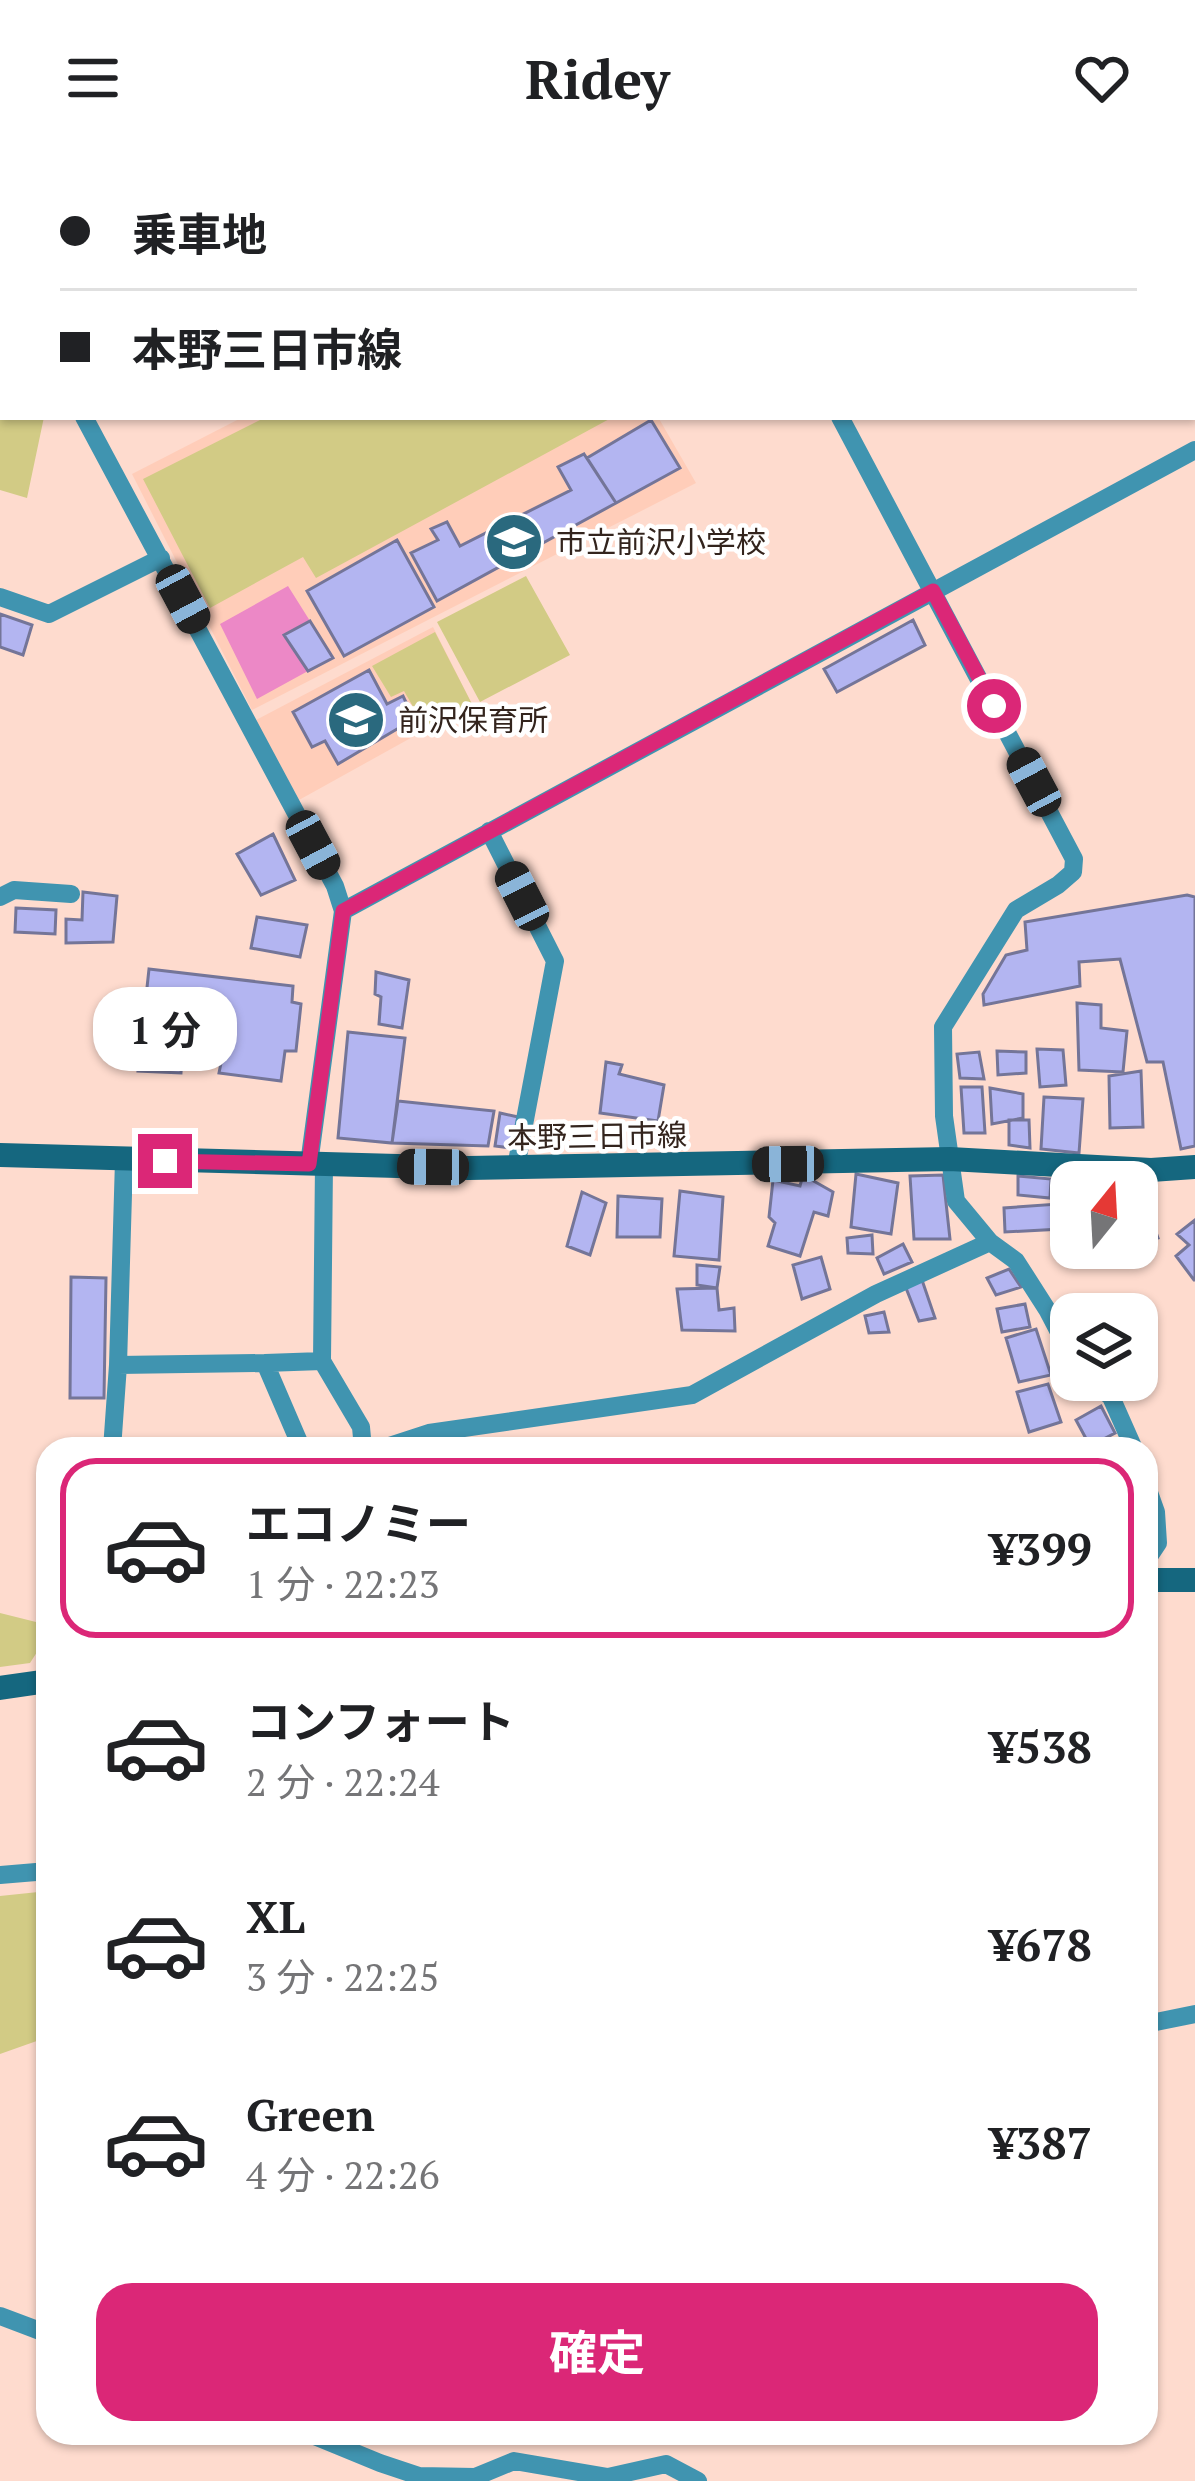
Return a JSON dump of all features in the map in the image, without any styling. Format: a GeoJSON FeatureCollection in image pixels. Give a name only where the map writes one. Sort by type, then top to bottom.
{"type":"FeatureCollection","features":[{"type":"Feature","properties":{"kind":"main road","name":"本野三日市線"},"geometry":{"type":"LineString","coordinates":[[0,1155],[516,1167],[950,1160],[1151,1170],[1195,1167]]}},
{"type":"Feature","properties":{"kind":"main road"},"geometry":{"type":"LineString","coordinates":[[1158,1580],[1195,1580]]}},
{"type":"Feature","properties":{"kind":"main road"},"geometry":{"type":"LineString","coordinates":[[0,1688],[36,1683]]}},
{"type":"Feature","properties":{"kind":"street"},"geometry":{"type":"LineString","coordinates":[[86,420],[335,886],[343,911],[317,1164],[322,1360],[361,1427],[362,1437]]}},
{"type":"Feature","properties":{"kind":"street"},"geometry":{"type":"LineString","coordinates":[[842,420],[1074,859],[1073,872],[1016,910],[943,1027],[944,1116],[956,1201],[990,1242],[1016,1261],[1050,1315]]}},
{"type":"Feature","properties":{"kind":"street"},"geometry":{"type":"LineString","coordinates":[[343,911],[1195,450]]}},
{"type":"Feature","properties":{"kind":"street"},"geometry":{"type":"LineString","coordinates":[[0,597],[49,614],[161,558]]}},
{"type":"Feature","properties":{"kind":"street"},"geometry":{"type":"LineString","coordinates":[[489,831],[555,961],[516,1167]]}},
{"type":"Feature","properties":{"kind":"street"},"geometry":{"type":"LineString","coordinates":[[0,897],[14,890],[71,894]]}},
{"type":"Feature","properties":{"kind":"street"},"geometry":{"type":"LineString","coordinates":[[113,1437],[124,1160]]}},
{"type":"Feature","properties":{"kind":"street"},"geometry":{"type":"LineString","coordinates":[[417,1437],[692,1395],[876,1294],[990,1242]]}},
{"type":"Feature","properties":{"kind":"street"},"geometry":{"type":"LineString","coordinates":[[118,1365],[322,1360]]}},
{"type":"Feature","properties":{"kind":"street"},"geometry":{"type":"LineString","coordinates":[[265,1363],[297,1437]]}},
{"type":"Feature","properties":{"kind":"street"},"geometry":{"type":"LineString","coordinates":[[1113,1401],[1129,1437]]}},
{"type":"Feature","properties":{"kind":"street"},"geometry":{"type":"LineString","coordinates":[[0,1875],[36,1871]]}},
{"type":"Feature","properties":{"kind":"street"},"geometry":{"type":"LineString","coordinates":[[1158,2022],[1195,2014]]}},
{"type":"Feature","properties":{"kind":"street"},"geometry":{"type":"LineString","coordinates":[[0,2316],[36,2330]]}},
{"type":"Feature","properties":{"kind":"street"},"geometry":{"type":"LineString","coordinates":[[338,2445],[419,2476],[475,2477],[514,2461],[608,2477],[666,2464],[698,2481]]}},
{"type":"Feature","properties":{"kind":"shaded area"},"geometry":{"type":"Polygon","coordinates":[[[0,420],[43,420],[27,498],[0,490],[0,420]]]}},
{"type":"Feature","properties":{"kind":"shaded area"},"geometry":{"type":"Polygon","coordinates":[[[237,420],[660,420],[696,483],[252,710],[132,474],[237,420]]]}},
{"type":"Feature","properties":{"kind":"shaded area"},"geometry":{"type":"Polygon","coordinates":[[[260,420],[607,420],[316,578],[303,557],[210,608],[143,479],[260,420]]]}},
{"type":"Feature","properties":{"kind":"shaded area"},"geometry":{"type":"Polygon","coordinates":[[[526,576],[570,655],[480,702],[437,622],[526,576]]]}},
{"type":"Feature","properties":{"kind":"shaded area"},"geometry":{"type":"Polygon","coordinates":[[[288,586],[310,621],[284,635],[308,671],[257,699],[220,624],[288,586]]]}},
{"type":"Feature","properties":{"kind":"shaded area"},"geometry":{"type":"Polygon","coordinates":[[[433,627],[472,704],[299,800],[256,720],[433,627]]]}},
{"type":"Feature","properties":{"kind":"shaded area"},"geometry":{"type":"Polygon","coordinates":[[[435,632],[472,704],[426,729],[404,691],[391,697],[372,666],[435,632]]]}},
{"type":"Feature","properties":{"kind":"shaded area"},"geometry":{"type":"Polygon","coordinates":[[[0,1613],[36,1622],[36,1654],[30,1663],[0,1667],[0,1613]]]}},
{"type":"Feature","properties":{"kind":"shaded area"},"geometry":{"type":"Polygon","coordinates":[[[36,1892],[36,2041],[0,2054],[0,1896],[36,1892]]]}},
{"type":"Feature","properties":{"kind":"building"},"geometry":{"type":"Polygon","coordinates":[[[651,420],[680,468],[616,503],[587,458],[651,420]]]}},
{"type":"Feature","properties":{"kind":"building"},"geometry":{"type":"Polygon","coordinates":[[[584,454],[616,503],[437,601],[411,553],[438,540],[431,529],[447,522],[460,546],[571,490],[558,467],[584,454]]]}},
{"type":"Feature","properties":{"kind":"building"},"geometry":{"type":"Polygon","coordinates":[[[397,540],[434,607],[344,656],[307,591],[397,540]]]}},
{"type":"Feature","properties":{"kind":"building"},"geometry":{"type":"Polygon","coordinates":[[[0,614],[32,625],[23,655],[0,647],[0,614]]]}},
{"type":"Feature","properties":{"kind":"building"},"geometry":{"type":"Polygon","coordinates":[[[913,620],[925,645],[837,692],[824,669],[913,620]]]}},
{"type":"Feature","properties":{"kind":"building"},"geometry":{"type":"Polygon","coordinates":[[[310,621],[333,658],[308,671],[284,635],[310,621]]]}},
{"type":"Feature","properties":{"kind":"building"},"geometry":{"type":"Polygon","coordinates":[[[369,670],[387,704],[403,696],[414,719],[338,764],[325,741],[312,747],[293,712],[369,670]]]}},
{"type":"Feature","properties":{"kind":"building"},"geometry":{"type":"Polygon","coordinates":[[[273,834],[295,880],[261,895],[237,854],[273,834]]]}},
{"type":"Feature","properties":{"kind":"building"},"geometry":{"type":"Polygon","coordinates":[[[83,892],[117,896],[113,942],[66,943],[66,919],[82,920],[83,892]]]}},
{"type":"Feature","properties":{"kind":"building"},"geometry":{"type":"Polygon","coordinates":[[[1195,897],[1195,1146],[1181,1149],[1163,1062],[1147,1062],[1120,959],[1079,962],[1080,986],[984,1005],[983,994],[1006,955],[1027,950],[1025,922],[1195,897]]]}},
{"type":"Feature","properties":{"kind":"building"},"geometry":{"type":"Polygon","coordinates":[[[16,908],[56,910],[55,934],[15,932],[16,908]]]}},
{"type":"Feature","properties":{"kind":"building"},"geometry":{"type":"Polygon","coordinates":[[[257,917],[307,925],[300,957],[251,948],[257,917]]]}},
{"type":"Feature","properties":{"kind":"building"},"geometry":{"type":"Polygon","coordinates":[[[149,969],[293,986],[292,1002],[301,1004],[296,1051],[285,1051],[281,1081],[219,1073],[221,1063],[182,1058],[181,1073],[138,1071],[149,969]]]}},
{"type":"Feature","properties":{"kind":"building"},"geometry":{"type":"Polygon","coordinates":[[[376,972],[409,980],[402,1028],[379,1024],[376,972]]]}},
{"type":"Feature","properties":{"kind":"building"},"geometry":{"type":"Polygon","coordinates":[[[1077,1003],[1101,1005],[1101,1028],[1127,1031],[1123,1072],[1079,1070],[1077,1003]]]}},
{"type":"Feature","properties":{"kind":"building"},"geometry":{"type":"Polygon","coordinates":[[[348,1032],[405,1038],[392,1143],[338,1138],[348,1032]]]}},
{"type":"Feature","properties":{"kind":"building"},"geometry":{"type":"Polygon","coordinates":[[[1037,1049],[1063,1050],[1066,1085],[1040,1087],[1037,1049]]]}},
{"type":"Feature","properties":{"kind":"building"},"geometry":{"type":"Polygon","coordinates":[[[997,1051],[1026,1052],[1026,1073],[998,1075],[997,1051]]]}},
{"type":"Feature","properties":{"kind":"building"},"geometry":{"type":"Polygon","coordinates":[[[979,1052],[984,1079],[960,1078],[957,1054],[979,1052]]]}},
{"type":"Feature","properties":{"kind":"building"},"geometry":{"type":"Polygon","coordinates":[[[606,1062],[622,1065],[619,1074],[664,1085],[658,1121],[600,1113],[606,1062]]]}},
{"type":"Feature","properties":{"kind":"building"},"geometry":{"type":"Polygon","coordinates":[[[1141,1071],[1143,1127],[1110,1128],[1109,1076],[1141,1071]]]}},
{"type":"Feature","properties":{"kind":"building"},"geometry":{"type":"Polygon","coordinates":[[[961,1087],[982,1087],[985,1133],[964,1133],[961,1087]]]}},
{"type":"Feature","properties":{"kind":"building"},"geometry":{"type":"Polygon","coordinates":[[[990,1088],[1023,1094],[1023,1118],[992,1124],[990,1088]]]}},
{"type":"Feature","properties":{"kind":"building"},"geometry":{"type":"Polygon","coordinates":[[[1044,1097],[1083,1099],[1079,1153],[1041,1149],[1044,1097]]]}},
{"type":"Feature","properties":{"kind":"building"},"geometry":{"type":"Polygon","coordinates":[[[398,1101],[494,1111],[488,1146],[392,1143],[398,1101]]]}},
{"type":"Feature","properties":{"kind":"building"},"geometry":{"type":"Polygon","coordinates":[[[500,1113],[518,1117],[511,1148],[495,1146],[500,1113]]]}},
{"type":"Feature","properties":{"kind":"building"},"geometry":{"type":"Polygon","coordinates":[[[1009,1120],[1029,1120],[1030,1148],[1009,1145],[1009,1120]]]}},
{"type":"Feature","properties":{"kind":"building"},"geometry":{"type":"Polygon","coordinates":[[[856,1174],[898,1183],[891,1234],[851,1227],[856,1174]]]}},
{"type":"Feature","properties":{"kind":"building"},"geometry":{"type":"Polygon","coordinates":[[[803,1175],[833,1192],[828,1216],[814,1212],[800,1256],[768,1246],[775,1223],[769,1217],[773,1180],[800,1186],[803,1175]]]}},
{"type":"Feature","properties":{"kind":"building"},"geometry":{"type":"Polygon","coordinates":[[[943,1175],[950,1239],[914,1239],[910,1176],[943,1175]]]}},
{"type":"Feature","properties":{"kind":"building"},"geometry":{"type":"Polygon","coordinates":[[[1018,1176],[1050,1179],[1050,1198],[1018,1195],[1018,1176]]]}},
{"type":"Feature","properties":{"kind":"building"},"geometry":{"type":"Polygon","coordinates":[[[680,1191],[723,1197],[719,1260],[674,1256],[680,1191]]]}},
{"type":"Feature","properties":{"kind":"building"},"geometry":{"type":"Polygon","coordinates":[[[582,1192],[606,1203],[590,1255],[567,1246],[582,1192]]]}},
{"type":"Feature","properties":{"kind":"building"},"geometry":{"type":"Polygon","coordinates":[[[618,1196],[662,1199],[660,1237],[617,1237],[618,1196]]]}},
{"type":"Feature","properties":{"kind":"building"},"geometry":{"type":"Polygon","coordinates":[[[1050,1205],[1050,1230],[1005,1232],[1004,1208],[1050,1205]]]}},
{"type":"Feature","properties":{"kind":"building"},"geometry":{"type":"Polygon","coordinates":[[[1195,1220],[1194,1280],[1176,1256],[1189,1245],[1177,1234],[1195,1220]]]}},
{"type":"Feature","properties":{"kind":"building"},"geometry":{"type":"Polygon","coordinates":[[[872,1235],[873,1254],[848,1253],[847,1238],[872,1235]]]}},
{"type":"Feature","properties":{"kind":"building"},"geometry":{"type":"Polygon","coordinates":[[[903,1244],[912,1262],[884,1274],[877,1258],[903,1244]]]}},
{"type":"Feature","properties":{"kind":"building"},"geometry":{"type":"Polygon","coordinates":[[[821,1257],[830,1289],[802,1299],[793,1265],[821,1257]]]}},
{"type":"Feature","properties":{"kind":"building"},"geometry":{"type":"Polygon","coordinates":[[[697,1265],[720,1267],[717,1288],[697,1285],[697,1265]]]}},
{"type":"Feature","properties":{"kind":"building"},"geometry":{"type":"Polygon","coordinates":[[[1009,1269],[1021,1287],[996,1295],[987,1278],[1009,1269]]]}},
{"type":"Feature","properties":{"kind":"building"},"geometry":{"type":"Polygon","coordinates":[[[71,1277],[106,1278],[104,1398],[70,1398],[71,1277]]]}},
{"type":"Feature","properties":{"kind":"building"},"geometry":{"type":"Polygon","coordinates":[[[922,1280],[935,1318],[919,1321],[906,1288],[922,1280]]]}},
{"type":"Feature","properties":{"kind":"building"},"geometry":{"type":"Polygon","coordinates":[[[717,1288],[719,1310],[734,1308],[735,1331],[682,1330],[677,1289],[717,1288]]]}},
{"type":"Feature","properties":{"kind":"building"},"geometry":{"type":"Polygon","coordinates":[[[1025,1304],[1030,1327],[1002,1332],[997,1309],[1025,1304]]]}},
{"type":"Feature","properties":{"kind":"building"},"geometry":{"type":"Polygon","coordinates":[[[884,1312],[889,1332],[869,1333],[865,1316],[884,1312]]]}},
{"type":"Feature","properties":{"kind":"building"},"geometry":{"type":"Polygon","coordinates":[[[1036,1329],[1050,1375],[1019,1382],[1006,1338],[1036,1329]]]}},
{"type":"Feature","properties":{"kind":"building"},"geometry":{"type":"Polygon","coordinates":[[[1048,1384],[1050,1401],[1061,1422],[1029,1432],[1017,1392],[1048,1384]]]}},
{"type":"Feature","properties":{"kind":"building"},"geometry":{"type":"Polygon","coordinates":[[[1101,1406],[1115,1433],[1085,1437],[1076,1420],[1101,1406]]]}},
{"type":"Feature","properties":{"kind":"place","name":"市立前沢小学校"},"geometry":{"type":"Point","coordinates":[514,542]}},
{"type":"Feature","properties":{"kind":"place","name":"前沢保育所"},"geometry":{"type":"Point","coordinates":[356,720]}},
{"type":"Feature","properties":{"kind":"route"},"geometry":{"type":"LineString","coordinates":[[165,1161],[309,1164],[343,911],[933,591],[994,706]]}}]}
